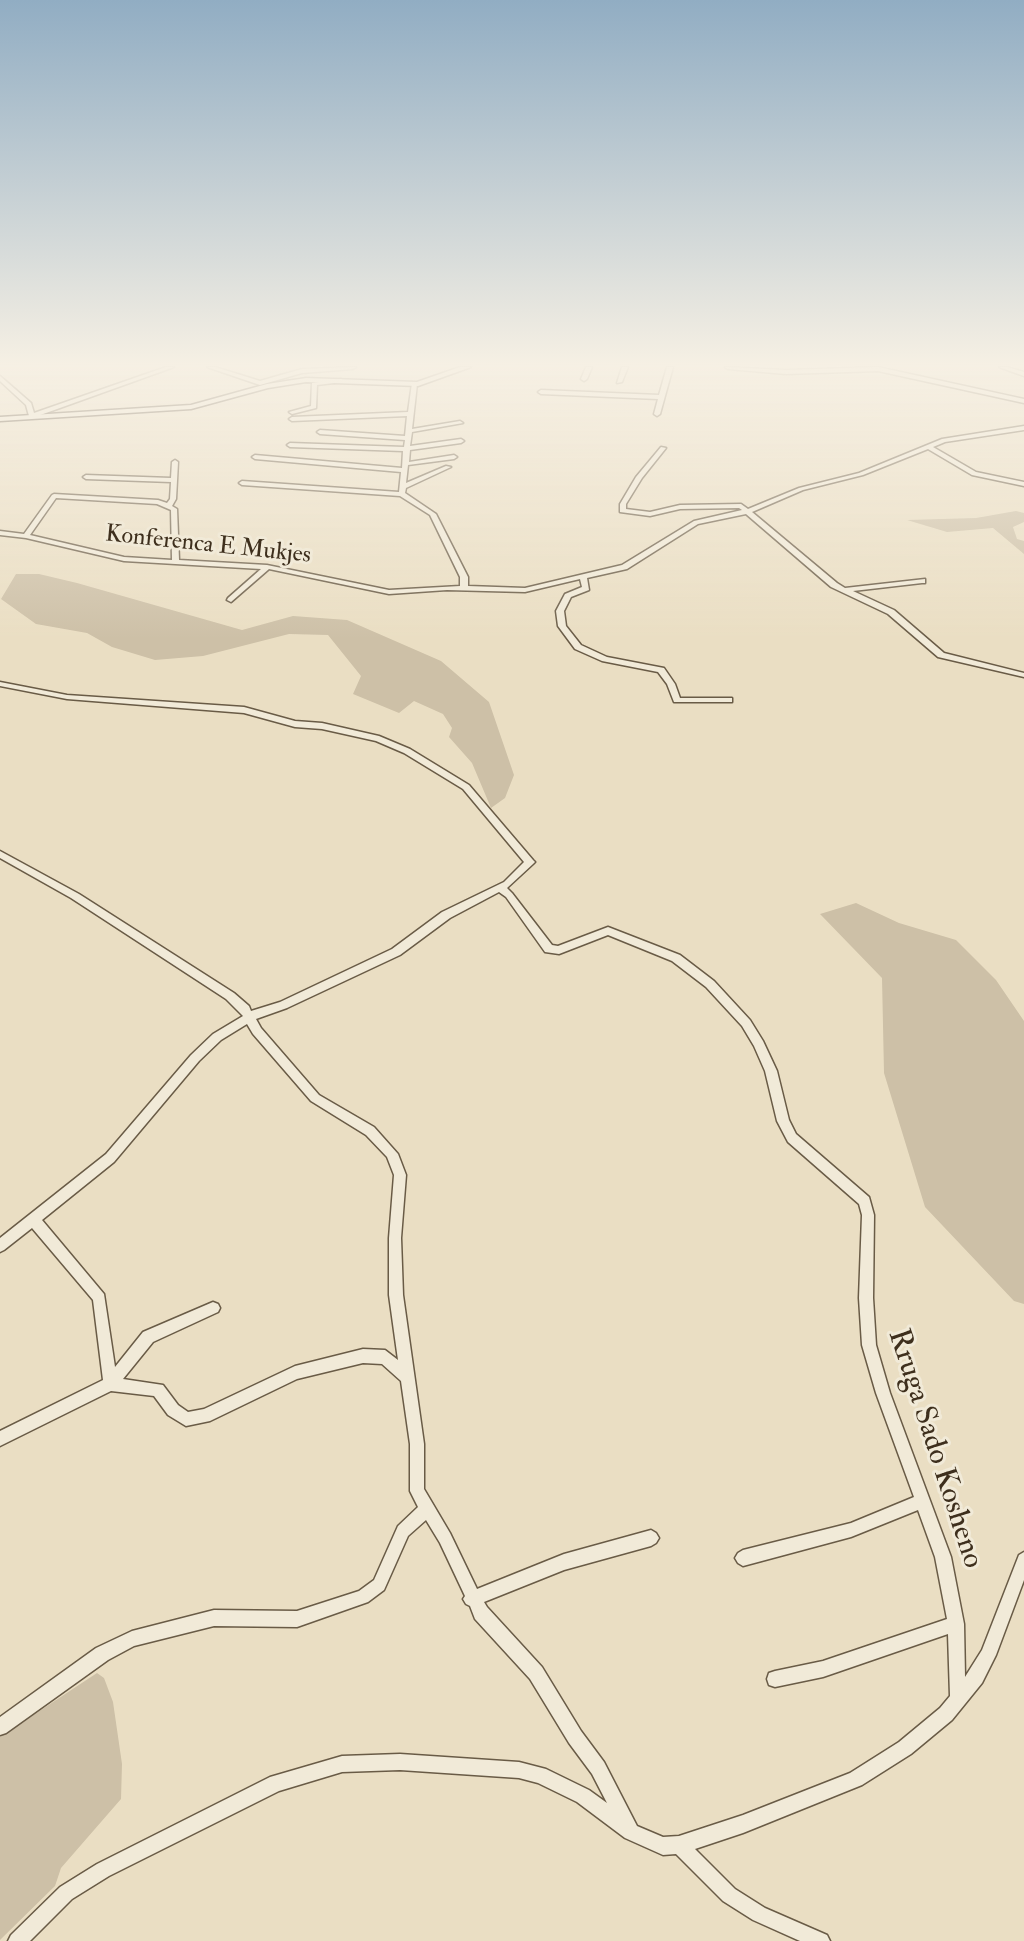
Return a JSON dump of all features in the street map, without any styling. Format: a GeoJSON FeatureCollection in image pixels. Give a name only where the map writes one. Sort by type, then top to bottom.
{"type":"FeatureCollection","features":[{"type":"Feature","properties":{"kind":"street"},"geometry":{"type":"LineString","coordinates":[[264,458],[405,467],[451,458]]}},
{"type":"Feature","properties":{"kind":"street"},"geometry":{"type":"LineString","coordinates":[[402,490],[406,458]]}},
{"type":"Feature","properties":{"kind":"street"},"geometry":{"type":"LineString","coordinates":[[655,458],[639,477],[623,504],[622,511],[650,514],[680,507],[741,506],[841,590],[869,599],[891,612],[948,659],[1024,675]]}},
{"type":"Feature","properties":{"kind":"street","name":"Konferenca E Mukjes"},"geometry":{"type":"LineString","coordinates":[[0,533],[26,536],[124,559],[267,567],[389,592],[525,590],[632,564],[696,522],[748,511],[794,491],[860,474],[904,458]]}},
{"type":"Feature","properties":{"kind":"street"},"geometry":{"type":"LineString","coordinates":[[946,458],[974,474],[1024,484]]}},
{"type":"Feature","properties":{"kind":"street"},"geometry":{"type":"LineString","coordinates":[[169,505],[173,499],[175,462]]}},
{"type":"Feature","properties":{"kind":"street"},"geometry":{"type":"LineString","coordinates":[[242,483],[402,490],[448,467]]}},
{"type":"Feature","properties":{"kind":"street"},"geometry":{"type":"LineString","coordinates":[[77,495],[87,474],[173,480]]}},
{"type":"Feature","properties":{"kind":"street"},"geometry":{"type":"LineString","coordinates":[[402,490],[433,514],[464,578],[464,589]]}},
{"type":"Feature","properties":{"kind":"street"},"geometry":{"type":"LineString","coordinates":[[26,536],[51,497],[77,495],[169,505],[174,509],[176,564]]}},
{"type":"Feature","properties":{"kind":"street"},"geometry":{"type":"LineString","coordinates":[[231,600],[267,567]]}},
{"type":"Feature","properties":{"kind":"street"},"geometry":{"type":"LineString","coordinates":[[583,576],[586,588],[568,596],[560,611],[566,634],[578,647],[605,659],[661,670],[671,684],[677,700],[729,700]]}},
{"type":"Feature","properties":{"kind":"street"},"geometry":{"type":"LineString","coordinates":[[841,590],[922,581]]}},
{"type":"Feature","properties":{"kind":"street"},"geometry":{"type":"LineString","coordinates":[[0,684],[67,697],[244,710],[295,724],[333,728],[393,744],[466,787],[530,862],[500,888],[446,915],[391,955],[249,1017],[202,1051],[110,1158],[0,1246]]}},
{"type":"Feature","properties":{"kind":"street"},"geometry":{"type":"LineString","coordinates":[[0,854],[75,896],[230,996],[316,1098],[379,1138],[395,1160],[401,1184],[394,1238],[396,1295],[417,1444],[417,1491],[445,1538],[471,1599],[481,1614],[536,1673],[575,1737],[598,1768],[631,1832]]}},
{"type":"Feature","properties":{"kind":"street","name":"Rruga Sado Kosheno"},"geometry":{"type":"LineString","coordinates":[[500,888],[509,895],[549,950],[559,950],[608,931],[684,963],[710,984],[746,1023],[766,1058],[783,1121],[792,1138],[861,1195],[866,1205],[866,1318],[869,1345],[943,1557],[956,1624],[958,1700]]}},
{"type":"Feature","properties":{"kind":"street"},"geometry":{"type":"LineString","coordinates":[[33,1219],[89,1282],[99,1298],[110,1384]]}},
{"type":"Feature","properties":{"kind":"street"},"geometry":{"type":"LineString","coordinates":[[0,1439],[110,1384],[148,1337],[213,1308]]}},
{"type":"Feature","properties":{"kind":"street"},"geometry":{"type":"LineString","coordinates":[[110,1384],[158,1390],[173,1410],[186,1419],[205,1416],[295,1373],[363,1356],[385,1357],[407,1377]]}},
{"type":"Feature","properties":{"kind":"street"},"geometry":{"type":"LineString","coordinates":[[743,1558],[851,1530],[923,1500]]}},
{"type":"Feature","properties":{"kind":"street"},"geometry":{"type":"LineString","coordinates":[[0,1727],[102,1654],[132,1639],[215,1618],[296,1619],[363,1597],[379,1585],[403,1531],[427,1509]]}},
{"type":"Feature","properties":{"kind":"street"},"geometry":{"type":"LineString","coordinates":[[471,1599],[564,1562],[651,1538]]}},
{"type":"Feature","properties":{"kind":"street"},"geometry":{"type":"LineString","coordinates":[[17,1941],[66,1894],[103,1870],[276,1783],[342,1764],[400,1762],[530,1772],[583,1796],[631,1832],[663,1846],[679,1845],[743,1824],[856,1779],[905,1748],[958,1700],[976,1677],[997,1637],[1024,1560]]}},
{"type":"Feature","properties":{"kind":"street"},"geometry":{"type":"LineString","coordinates":[[775,1679],[823,1669],[956,1624]]}},
{"type":"Feature","properties":{"kind":"street"},"geometry":{"type":"LineString","coordinates":[[679,1845],[729,1895],[759,1914],[821,1941]]}},
{"type":"Feature","properties":{"kind":"shaded area"},"geometry":{"type":"Polygon","coordinates":[[[1016,511],[1024,513],[1024,522],[1013,527],[1017,539],[1024,541],[1024,554],[993,528],[947,532],[907,520],[976,518],[1016,511]]]}},
{"type":"Feature","properties":{"kind":"shaded area"},"geometry":{"type":"Polygon","coordinates":[[[16,574],[39,574],[77,583],[242,630],[293,616],[347,620],[441,661],[489,702],[514,775],[505,798],[491,808],[472,763],[449,737],[452,728],[443,714],[414,701],[399,713],[353,694],[361,676],[328,635],[289,634],[203,656],[155,660],[112,647],[87,633],[36,624],[1,599],[16,574]]]}},
{"type":"Feature","properties":{"kind":"shaded area"},"geometry":{"type":"Polygon","coordinates":[[[856,903],[899,923],[956,940],[996,980],[1024,1021],[1024,1304],[1014,1301],[925,1207],[884,1073],[882,978],[820,914],[856,903]]]}},
{"type":"Feature","properties":{"kind":"shaded area"},"geometry":{"type":"Polygon","coordinates":[[[97,1673],[104,1678],[113,1702],[122,1764],[121,1799],[61,1868],[55,1886],[0,1940],[0,1737],[97,1673]]]}}]}
